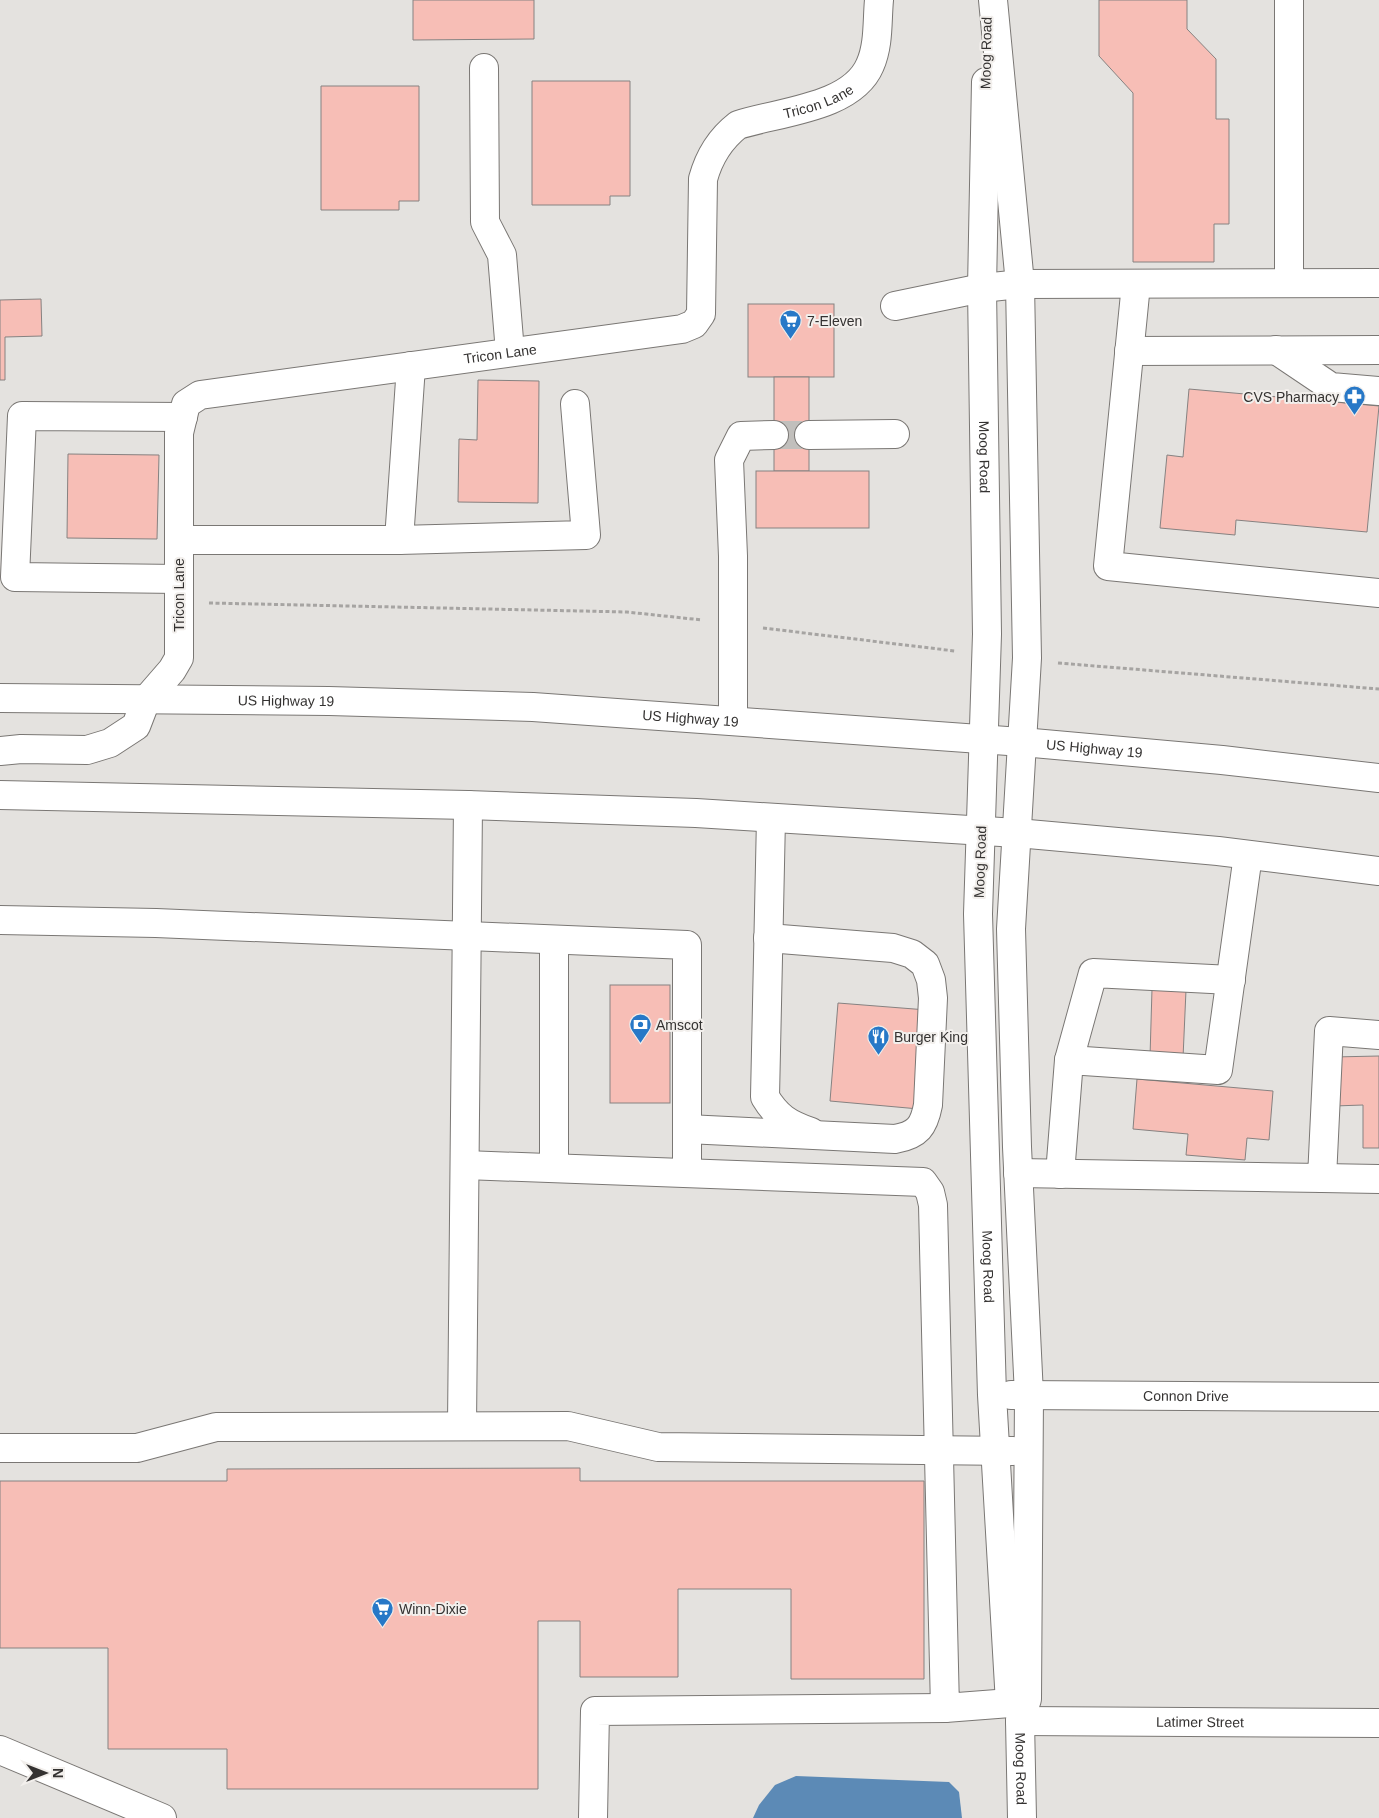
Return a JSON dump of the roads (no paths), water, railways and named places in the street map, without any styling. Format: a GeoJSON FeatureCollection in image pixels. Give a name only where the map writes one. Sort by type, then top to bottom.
{"type":"FeatureCollection","features":[{"type":"Feature","properties":{"kind":"main road","name":"Tricon Lane"},"geometry":{"type":"LineString","coordinates":[[0,751],[21,749],[87,750],[110,743],[136,726],[146,700],[172,670],[179,658],[179,433],[186,404],[200,395],[682,329],[694,324],[701,314],[703,179],[707,163],[726,134],[738,124],[824,103],[851,89],[870,66],[874,52],[879,0]]}},
{"type":"Feature","properties":{"kind":"main road","name":"Moog Road"},"geometry":{"type":"LineString","coordinates":[[987,0],[982,288],[987,631],[978,914],[992,1395],[1022,1818]]}},
{"type":"Feature","properties":{"kind":"main road","name":"Moog Road"},"geometry":{"type":"LineString","coordinates":[[993,0],[1020,284],[1027,658],[1011,930],[1018,1174],[1028,1395],[1027,1699],[1015,1712]]}},
{"type":"Feature","properties":{"kind":"main road"},"geometry":{"type":"LineString","coordinates":[[1289,0],[1289,284]]}},
{"type":"Feature","properties":{"kind":"main road"},"geometry":{"type":"LineString","coordinates":[[484,68],[485,222],[502,255],[510,352]]}},
{"type":"Feature","properties":{"kind":"main road"},"geometry":{"type":"LineString","coordinates":[[895,306],[982,288],[1020,284],[1379,284]]}},
{"type":"Feature","properties":{"kind":"main road"},"geometry":{"type":"LineString","coordinates":[[1136,284],[1108,566],[1379,593]]}},
{"type":"Feature","properties":{"kind":"main road"},"geometry":{"type":"LineString","coordinates":[[1276,350],[1331,387],[1379,391]]}},
{"type":"Feature","properties":{"kind":"main road"},"geometry":{"type":"LineString","coordinates":[[1130,351],[1379,350]]}},
{"type":"Feature","properties":{"kind":"main road"},"geometry":{"type":"LineString","coordinates":[[399,540],[411,366]]}},
{"type":"Feature","properties":{"kind":"main road"},"geometry":{"type":"LineString","coordinates":[[179,540],[399,540],[586,535],[575,404]]}},
{"type":"Feature","properties":{"kind":"main road"},"geometry":{"type":"LineString","coordinates":[[179,591],[15,577],[22,416],[183,417]]}},
{"type":"Feature","properties":{"kind":"main road"},"geometry":{"type":"LineString","coordinates":[[809,435],[896,434]]}},
{"type":"Feature","properties":{"kind":"main road"},"geometry":{"type":"LineString","coordinates":[[733,721],[734,556],[729,460],[741,436],[774,435]]}},
{"type":"Feature","properties":{"kind":"main road","name":"US Highway 19"},"geometry":{"type":"LineString","coordinates":[[0,698],[329,701],[523,707],[1022,742],[1222,760],[1379,778]]}},
{"type":"Feature","properties":{"kind":"main road"},"geometry":{"type":"LineString","coordinates":[[0,795],[468,805],[696,813],[981,830],[1248,855],[1379,870]]}},
{"type":"Feature","properties":{"kind":"main road"},"geometry":{"type":"LineString","coordinates":[[462,1426],[468,805]]}},
{"type":"Feature","properties":{"kind":"main road"},"geometry":{"type":"LineString","coordinates":[[771,818],[765,1097],[773,1111],[786,1121],[818,1135]]}},
{"type":"Feature","properties":{"kind":"main road"},"geometry":{"type":"LineString","coordinates":[[1069,1060],[1218,1070],[1248,855]]}},
{"type":"Feature","properties":{"kind":"main road"},"geometry":{"type":"LineString","coordinates":[[0,920],[156,923],[687,945],[687,1173]]}},
{"type":"Feature","properties":{"kind":"main road"},"geometry":{"type":"LineString","coordinates":[[687,1130],[896,1139],[907,1137],[918,1130],[925,1119],[928,1105],[932,998],[932,980],[926,964],[912,954],[893,948],[768,938]]}},
{"type":"Feature","properties":{"kind":"main road"},"geometry":{"type":"LineString","coordinates":[[554,940],[554,1168]]}},
{"type":"Feature","properties":{"kind":"main road"},"geometry":{"type":"LineString","coordinates":[[1060,1174],[1069,1060],[1093,973],[1231,980]]}},
{"type":"Feature","properties":{"kind":"main road"},"geometry":{"type":"LineString","coordinates":[[1322,1178],[1329,1031],[1379,1035]]}},
{"type":"Feature","properties":{"kind":"main road"},"geometry":{"type":"LineString","coordinates":[[465,1165],[923,1182],[930,1192],[932,1205],[945,1708]]}},
{"type":"Feature","properties":{"kind":"main road"},"geometry":{"type":"LineString","coordinates":[[1018,1174],[1379,1179]]}},
{"type":"Feature","properties":{"kind":"main road","name":"Connon Drive"},"geometry":{"type":"LineString","coordinates":[[992,1395],[1379,1397]]}},
{"type":"Feature","properties":{"kind":"main road"},"geometry":{"type":"LineString","coordinates":[[0,1448],[137,1448],[216,1427],[568,1426],[658,1447],[1028,1451]]}},
{"type":"Feature","properties":{"kind":"main road","name":"Latimer Street"},"geometry":{"type":"LineString","coordinates":[[593,1818],[595,1711],[945,1708],[1015,1712],[1379,1723]]}},
{"type":"Feature","properties":{"kind":"main road"},"geometry":{"type":"LineString","coordinates":[[0,1750],[162,1818]]}},
{"type":"Feature","properties":{"kind":"water"},"geometry":{"type":"Polygon","coordinates":[[[796,1776],[949,1782],[959,1792],[962,1818],[753,1818],[759,1805],[775,1785],[796,1776]]]}},
{"type":"Feature","properties":{"kind":"tunnel"},"geometry":{"type":"LineString","coordinates":[[774,435],[809,435]]}},
{"type":"Feature","properties":{"kind":"place","name":"7-Eleven"},"geometry":{"type":"Point","coordinates":[791,340]}},
{"type":"Feature","properties":{"kind":"place","name":"CVS Pharmacy"},"geometry":{"type":"Point","coordinates":[1355,416]}},
{"type":"Feature","properties":{"kind":"place","name":"Amscot"},"geometry":{"type":"Point","coordinates":[640,1044]}},
{"type":"Feature","properties":{"kind":"place","name":"Burger King"},"geometry":{"type":"Point","coordinates":[878,1056]}},
{"type":"Feature","properties":{"kind":"place","name":"Winn-Dixie"},"geometry":{"type":"Point","coordinates":[383,1628]}}]}
